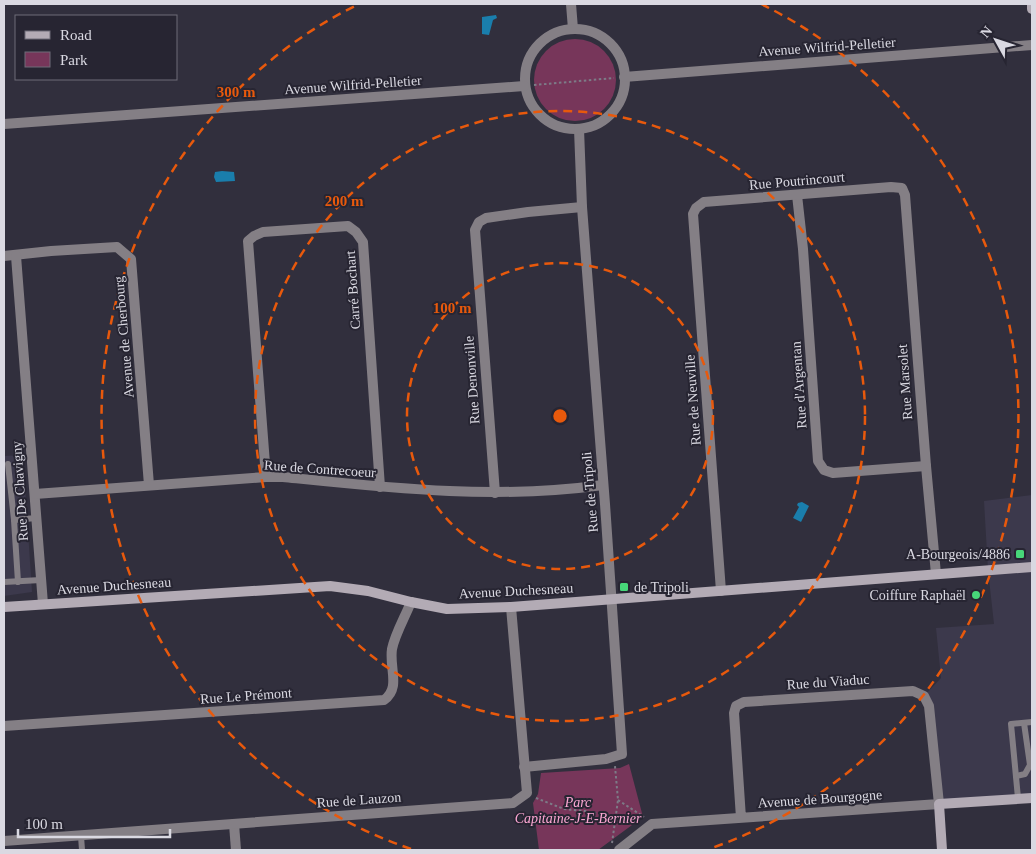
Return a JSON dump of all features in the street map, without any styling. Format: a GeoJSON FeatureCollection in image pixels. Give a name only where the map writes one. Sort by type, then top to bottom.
{"type":"FeatureCollection","features":[{"type":"Feature","properties":{"kind":"street"},"geometry":{"type":"LineString","coordinates":[[571,4],[573,29]]}},
{"type":"Feature","properties":{"kind":"street"},"geometry":{"type":"LineString","coordinates":[[1032,4],[1032,9]]}},
{"type":"Feature","properties":{"kind":"street"},"geometry":{"type":"LineString","coordinates":[[573,29],[588,31],[602,37],[613,47],[621,60],[624,77],[624,91],[618,105],[608,117],[594,126],[579,129],[564,128],[549,122],[537,112],[528,99],[524,86],[526,68],[532,53],[543,40],[557,32],[573,29]]}},
{"type":"Feature","properties":{"kind":"street","name":"Avenue Wilfrid-Pelletier"},"geometry":{"type":"LineString","coordinates":[[624,77],[1032,45]]}},
{"type":"Feature","properties":{"kind":"street","name":"Avenue Wilfrid-Pelletier"},"geometry":{"type":"LineString","coordinates":[[4,124],[524,86]]}},
{"type":"Feature","properties":{"kind":"street","name":"Rue de Tripoli"},"geometry":{"type":"LineString","coordinates":[[579,129],[582,207],[606,504],[622,754],[614,757]]}},
{"type":"Feature","properties":{"kind":"street","name":"Rue Poutrincourt"},"geometry":{"type":"LineString","coordinates":[[696,208],[704,202],[891,187],[902,188]]}},
{"type":"Feature","properties":{"kind":"street","name":"Rue Marsolet"},"geometry":{"type":"LineString","coordinates":[[902,188],[905,196],[936,574]]}},
{"type":"Feature","properties":{"kind":"street","name":"Rue d'Argentan"},"geometry":{"type":"LineString","coordinates":[[797,195],[804,249],[818,460],[824,470],[833,473],[926,466]]}},
{"type":"Feature","properties":{"kind":"street","name":"Rue Denonville"},"geometry":{"type":"LineString","coordinates":[[495,492],[475,230],[479,222],[486,218],[582,207]]}},
{"type":"Feature","properties":{"kind":"street","name":"Rue de Neuville"},"geometry":{"type":"LineString","coordinates":[[696,208],[693,214],[693,225],[721,591]]}},
{"type":"Feature","properties":{"kind":"street","name":"Carré Bochart"},"geometry":{"type":"LineString","coordinates":[[266,477],[248,241],[263,232],[348,226],[356,232],[363,242],[380,487]]}},
{"type":"Feature","properties":{"kind":"street","name":"Avenue de Cherbourg"},"geometry":{"type":"LineString","coordinates":[[4,256],[51,251],[117,248],[131,259],[149,485]]}},
{"type":"Feature","properties":{"kind":"street","name":"Rue De Chavigny"},"geometry":{"type":"LineString","coordinates":[[16,256],[43,604]]}},
{"type":"Feature","properties":{"kind":"street","name":"Rue de Contrecoeur"},"geometry":{"type":"LineString","coordinates":[[35,494],[266,477],[283,477],[412,490],[495,492],[538,491],[603,485]]}},
{"type":"Feature","properties":{"kind":"street","name":"Avenue Duchesneau"},"geometry":{"type":"LineString","coordinates":[[4,607],[330,586],[368,591],[411,602],[447,608],[511,607],[1032,567]]}},
{"type":"Feature","properties":{"kind":"street","name":"Rue Le Prémont"},"geometry":{"type":"LineString","coordinates":[[4,726],[384,700],[390,695],[393,688],[392,648],[411,602]]}},
{"type":"Feature","properties":{"kind":"street"},"geometry":{"type":"LineString","coordinates":[[511,607],[527,793]]}},
{"type":"Feature","properties":{"kind":"street","name":"Rue du Viaduc"},"geometry":{"type":"LineString","coordinates":[[742,818],[734,713],[736,706],[744,702],[825,696],[913,690],[924,696],[929,706],[939,804]]}},
{"type":"Feature","properties":{"kind":"street"},"geometry":{"type":"LineString","coordinates":[[524,767],[614,757]]}},
{"type":"Feature","properties":{"kind":"street","name":"Rue de Lauzon"},"geometry":{"type":"LineString","coordinates":[[4,842],[513,803],[527,793]]}},
{"type":"Feature","properties":{"kind":"street","name":"Avenue de Bourgogne"},"geometry":{"type":"LineString","coordinates":[[619,850],[652,824],[1032,798]]}},
{"type":"Feature","properties":{"kind":"street"},"geometry":{"type":"LineString","coordinates":[[939,804],[942,850]]}},
{"type":"Feature","properties":{"kind":"street"},"geometry":{"type":"LineString","coordinates":[[234,824],[236,850]]}},
{"type":"Feature","properties":{"kind":"lane"},"geometry":{"type":"LineString","coordinates":[[8,464],[18,582]]}},
{"type":"Feature","properties":{"kind":"lane"},"geometry":{"type":"LineString","coordinates":[[14,520],[36,518]]}},
{"type":"Feature","properties":{"kind":"lane"},"geometry":{"type":"LineString","coordinates":[[4,582],[41,580]]}},
{"type":"Feature","properties":{"kind":"lane"},"geometry":{"type":"LineString","coordinates":[[1018,798],[1010,724],[1032,722]]}},
{"type":"Feature","properties":{"kind":"lane"},"geometry":{"type":"LineString","coordinates":[[1016,776],[1025,774],[1030,765],[1024,723]]}},
{"type":"Feature","properties":{"kind":"lane"},"geometry":{"type":"LineString","coordinates":[[81,836],[82,850]]}},
{"type":"Feature","properties":{"kind":"path"},"geometry":{"type":"LineString","coordinates":[[524,86],[624,77]]}},
{"type":"Feature","properties":{"kind":"path"},"geometry":{"type":"LineString","coordinates":[[611,850],[618,800],[614,757]]}},
{"type":"Feature","properties":{"kind":"path"},"geometry":{"type":"LineString","coordinates":[[527,793],[539,800],[564,809],[615,816],[645,817],[618,800]]}},
{"type":"Feature","properties":{"kind":"shaded area"},"geometry":{"type":"Polygon","coordinates":[[[23,455],[32,592],[4,596],[4,456],[23,455]]]}},
{"type":"Feature","properties":{"kind":"shaded area"},"geometry":{"type":"Polygon","coordinates":[[[1032,495],[1032,798],[939,804],[924,696],[941,678],[936,628],[994,624],[988,570],[984,501],[1032,495]]]}},
{"type":"Feature","properties":{"kind":"green space"},"geometry":{"type":"Polygon","coordinates":[[[575,39],[591,42],[604,51],[613,64],[616,80],[613,96],[604,109],[591,118],[575,121],[559,118],[546,109],[537,96],[534,80],[537,64],[546,51],[559,42],[575,39]]]}},
{"type":"Feature","properties":{"kind":"green space","name":"Parc Capitaine-J-E-Bernier"},"geometry":{"type":"Polygon","coordinates":[[[629,764],[643,817],[598,850],[539,850],[533,803],[538,794],[541,773],[620,768],[629,764]]]}},
{"type":"Feature","properties":{"kind":"water"},"geometry":{"type":"Polygon","coordinates":[[[496,15],[497,18],[493,20],[489,35],[482,34],[482,17],[496,15]]]}},
{"type":"Feature","properties":{"kind":"water"},"geometry":{"type":"Polygon","coordinates":[[[215,172],[234,172],[235,181],[216,182],[215,172]]]}},
{"type":"Feature","properties":{"kind":"water"},"geometry":{"type":"Polygon","coordinates":[[[802,502],[809,506],[801,522],[793,518],[799,507],[798,503],[802,502]]]}},
{"type":"Feature","properties":{"kind":"place","name":"A-Bourgeois/4886"},"geometry":{"type":"Point","coordinates":[1020,554]}},
{"type":"Feature","properties":{"kind":"place","name":"de Tripoli"},"geometry":{"type":"Point","coordinates":[624,587]}},
{"type":"Feature","properties":{"kind":"place","name":"Coiffure Raphaël"},"geometry":{"type":"Point","coordinates":[976,595]}}]}
